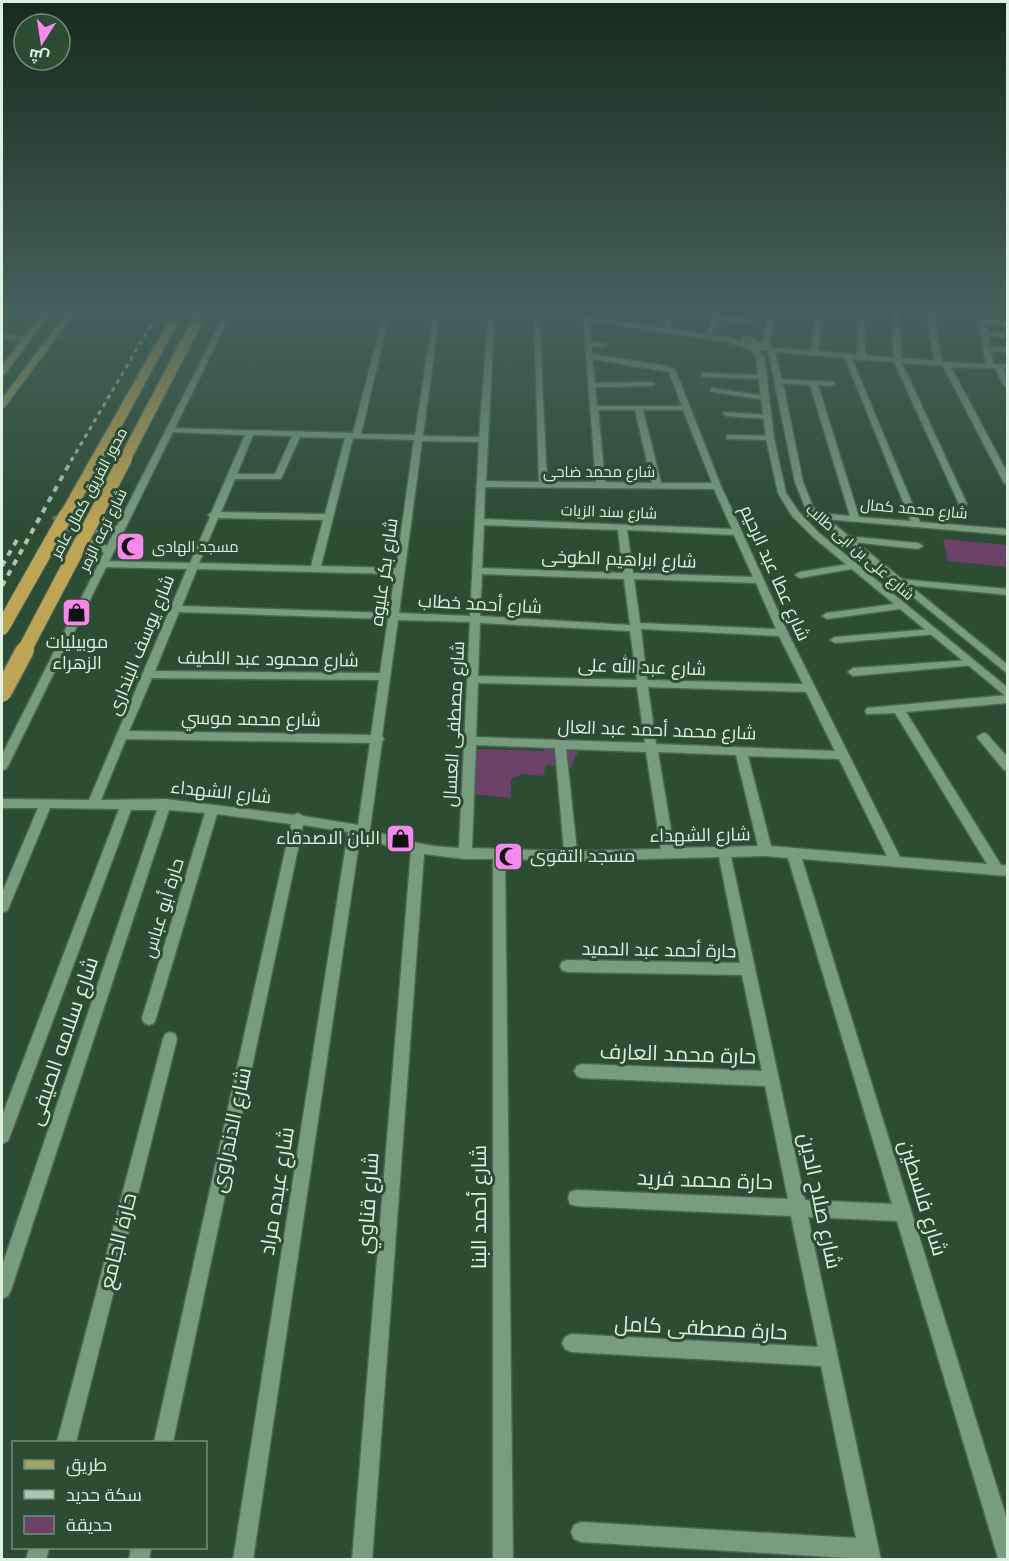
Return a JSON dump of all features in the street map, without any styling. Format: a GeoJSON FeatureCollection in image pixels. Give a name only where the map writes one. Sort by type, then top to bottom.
{"type":"FeatureCollection","features":[{"type":"Feature","properties":{"kind":"highway","name":"محور الفريق كمال عامر"},"geometry":{"type":"LineString","coordinates":[[2,628],[140,381]]}},
{"type":"Feature","properties":{"kind":"highway","name":"محور الفريق كمال عامر"},"geometry":{"type":"LineString","coordinates":[[2,693],[166,381]]}},
{"type":"Feature","properties":{"kind":"main road"},"geometry":{"type":"LineString","coordinates":[[2,405],[19,381]]}},
{"type":"Feature","properties":{"kind":"street","name":"شارع ترعه الزمر"},"geometry":{"type":"LineString","coordinates":[[2,766],[195,381]]}},
{"type":"Feature","properties":{"kind":"street"},"geometry":{"type":"LineString","coordinates":[[315,569],[368,381]]}},
{"type":"Feature","properties":{"kind":"street","name":"شارع بكر عليوه"},"geometry":{"type":"LineString","coordinates":[[359,831],[378,739],[427,381]]}},
{"type":"Feature","properties":{"kind":"street","name":"شارع مصطفى العسال"},"geometry":{"type":"LineString","coordinates":[[465,854],[487,381]]}},
{"type":"Feature","properties":{"kind":"street"},"geometry":{"type":"LineString","coordinates":[[542,381],[543,485]]}},
{"type":"Feature","properties":{"kind":"street"},"geometry":{"type":"LineString","coordinates":[[591,381],[601,485]]}},
{"type":"Feature","properties":{"kind":"street","name":"شارع عطا عبد الرحيم"},"geometry":{"type":"LineString","coordinates":[[675,381],[717,486],[783,633],[895,860]]}},
{"type":"Feature","properties":{"kind":"street","name":"شارع على بن ابى طالب"},"geometry":{"type":"LineString","coordinates":[[764,381],[770,438],[782,493],[787,503],[804,524],[1008,694]]}},
{"type":"Feature","properties":{"kind":"street"},"geometry":{"type":"LineString","coordinates":[[780,381],[831,384]]}},
{"type":"Feature","properties":{"kind":"street","name":"شارع على بن ابى طالب"},"geometry":{"type":"LineString","coordinates":[[780,381],[802,491],[810,508],[1008,671]]}},
{"type":"Feature","properties":{"kind":"street"},"geometry":{"type":"LineString","coordinates":[[857,381],[916,525]]}},
{"type":"Feature","properties":{"kind":"street"},"geometry":{"type":"LineString","coordinates":[[907,381],[963,504]]}},
{"type":"Feature","properties":{"kind":"street"},"geometry":{"type":"LineString","coordinates":[[952,381],[1008,483]]}},
{"type":"Feature","properties":{"kind":"street"},"geometry":{"type":"LineString","coordinates":[[813,383],[855,519]]}},
{"type":"Feature","properties":{"kind":"street"},"geometry":{"type":"LineString","coordinates":[[591,385],[652,384]]}},
{"type":"Feature","properties":{"kind":"street"},"geometry":{"type":"LineString","coordinates":[[714,390],[766,398]]}},
{"type":"Feature","properties":{"kind":"street"},"geometry":{"type":"LineString","coordinates":[[594,408],[687,408]]}},
{"type":"Feature","properties":{"kind":"street"},"geometry":{"type":"LineString","coordinates":[[638,408],[657,485]]}},
{"type":"Feature","properties":{"kind":"street"},"geometry":{"type":"LineString","coordinates":[[727,414],[768,417]]}},
{"type":"Feature","properties":{"kind":"street"},"geometry":{"type":"LineString","coordinates":[[170,430],[483,440]]}},
{"type":"Feature","properties":{"kind":"street","name":"شارع يوسف البندارى"},"geometry":{"type":"LineString","coordinates":[[93,804],[191,566],[250,432]]}},
{"type":"Feature","properties":{"kind":"street"},"geometry":{"type":"LineString","coordinates":[[231,476],[278,477],[297,434]]}},
{"type":"Feature","properties":{"kind":"street"},"geometry":{"type":"LineString","coordinates":[[730,437],[770,438]]}},
{"type":"Feature","properties":{"kind":"street","name":"شارع محمد ضاحى"},"geometry":{"type":"LineString","coordinates":[[481,484],[717,486]]}},
{"type":"Feature","properties":{"kind":"street"},"geometry":{"type":"LineString","coordinates":[[213,515],[329,517]]}},
{"type":"Feature","properties":{"kind":"street","name":"شارع محمد كمال"},"geometry":{"type":"LineString","coordinates":[[818,516],[1008,532]]}},
{"type":"Feature","properties":{"kind":"street"},"geometry":{"type":"LineString","coordinates":[[58,518],[62,525],[80,532],[95,533],[121,528]]}},
{"type":"Feature","properties":{"kind":"street","name":"شارع سند الزيات"},"geometry":{"type":"LineString","coordinates":[[480,522],[738,532]]}},
{"type":"Feature","properties":{"kind":"street"},"geometry":{"type":"LineString","coordinates":[[622,528],[651,748],[668,854]]}},
{"type":"Feature","properties":{"kind":"street"},"geometry":{"type":"LineString","coordinates":[[846,539],[918,546]]}},
{"type":"Feature","properties":{"kind":"street"},"geometry":{"type":"LineString","coordinates":[[40,551],[63,543],[81,541],[95,543],[109,553]]}},
{"type":"Feature","properties":{"kind":"street"},"geometry":{"type":"LineString","coordinates":[[103,564],[401,571]]}},
{"type":"Feature","properties":{"kind":"street"},"geometry":{"type":"LineString","coordinates":[[800,574],[854,566]]}},
{"type":"Feature","properties":{"kind":"street","name":"شارع ابراهيم الطوخى"},"geometry":{"type":"LineString","coordinates":[[477,571],[760,580]]}},
{"type":"Feature","properties":{"kind":"street"},"geometry":{"type":"LineString","coordinates":[[899,582],[1008,592]]}},
{"type":"Feature","properties":{"kind":"street"},"geometry":{"type":"LineString","coordinates":[[827,616],[902,606]]}},
{"type":"Feature","properties":{"kind":"street","name":"شارع أحمد خطاب"},"geometry":{"type":"LineString","coordinates":[[174,609],[395,616],[626,629],[635,626],[783,633]]}},
{"type":"Feature","properties":{"kind":"street"},"geometry":{"type":"LineString","coordinates":[[835,640],[933,632]]}},
{"type":"Feature","properties":{"kind":"street"},"geometry":{"type":"LineString","coordinates":[[853,672],[971,663]]}},
{"type":"Feature","properties":{"kind":"street","name":"شارع محمود عبد اللطيف"},"geometry":{"type":"LineString","coordinates":[[148,674],[386,677]]}},
{"type":"Feature","properties":{"kind":"street","name":"شارع عبد الله على"},"geometry":{"type":"LineString","coordinates":[[472,679],[810,688]]}},
{"type":"Feature","properties":{"kind":"street"},"geometry":{"type":"LineString","coordinates":[[871,711],[1008,699]]}},
{"type":"Feature","properties":{"kind":"street"},"geometry":{"type":"LineString","coordinates":[[898,708],[1003,871]]}},
{"type":"Feature","properties":{"kind":"street","name":"شارع محمد موسي"},"geometry":{"type":"LineString","coordinates":[[122,735],[378,739]]}},
{"type":"Feature","properties":{"kind":"street"},"geometry":{"type":"LineString","coordinates":[[983,737],[1008,767]]}},
{"type":"Feature","properties":{"kind":"street","name":"شارع محمد أحمد عبد العال"},"geometry":{"type":"LineString","coordinates":[[469,741],[843,755]]}},
{"type":"Feature","properties":{"kind":"street"},"geometry":{"type":"LineString","coordinates":[[560,744],[571,856]]}},
{"type":"Feature","properties":{"kind":"street"},"geometry":{"type":"LineString","coordinates":[[741,751],[766,851]]}},
{"type":"Feature","properties":{"kind":"street","name":"شارع الشهداء"},"geometry":{"type":"LineString","coordinates":[[2,803],[165,804],[298,818],[359,831],[418,849],[465,854],[571,856],[766,851],[895,860],[1003,871]]}},
{"type":"Feature","properties":{"kind":"street"},"geometry":{"type":"LineString","coordinates":[[2,907],[46,803]]}},
{"type":"Feature","properties":{"kind":"street","name":"شارع سلامه الصيفى"},"geometry":{"type":"LineString","coordinates":[[2,1290],[165,804]]}},
{"type":"Feature","properties":{"kind":"street"},"geometry":{"type":"LineString","coordinates":[[2,1136],[127,805]]}},
{"type":"Feature","properties":{"kind":"street","name":"حارة أبو عباس"},"geometry":{"type":"LineString","coordinates":[[149,1018],[212,809]]}},
{"type":"Feature","properties":{"kind":"street","name":"شارع الدندراوى"},"geometry":{"type":"LineString","coordinates":[[164,1441],[298,818]]}},
{"type":"Feature","properties":{"kind":"street","name":"شارع عبده مراد"},"geometry":{"type":"LineString","coordinates":[[243,1560],[359,831]]}},
{"type":"Feature","properties":{"kind":"street","name":"شارع قناوي"},"geometry":{"type":"LineString","coordinates":[[362,1560],[418,849]]}},
{"type":"Feature","properties":{"kind":"street","name":"شارع صلاح الدين"},"geometry":{"type":"LineString","coordinates":[[724,852],[870,1554]]}},
{"type":"Feature","properties":{"kind":"street","name":"شارع فلسطين"},"geometry":{"type":"LineString","coordinates":[[793,852],[1008,1558]]}},
{"type":"Feature","properties":{"kind":"street","name":"شارع أحمد البنا"},"geometry":{"type":"LineString","coordinates":[[499,855],[503,1560]]}},
{"type":"Feature","properties":{"kind":"street","name":"حارة أحمد عبد الحميد"},"geometry":{"type":"LineString","coordinates":[[567,966],[749,969]]}},
{"type":"Feature","properties":{"kind":"street","name":"حارة الجامع"},"geometry":{"type":"LineString","coordinates":[[67,1441],[170,1039]]}},
{"type":"Feature","properties":{"kind":"street","name":"حارة محمد العارف"},"geometry":{"type":"LineString","coordinates":[[582,1071],[772,1078]]}},
{"type":"Feature","properties":{"kind":"street","name":"حارة محمد فريد"},"geometry":{"type":"LineString","coordinates":[[576,1197],[798,1206],[904,1213]]}},
{"type":"Feature","properties":{"kind":"street","name":"حارة مصطفى كامل"},"geometry":{"type":"LineString","coordinates":[[572,1343],[829,1357]]}},
{"type":"Feature","properties":{"kind":"street"},"geometry":{"type":"LineString","coordinates":[[581,1532],[870,1554]]}},
{"type":"Feature","properties":{"kind":"green space"},"geometry":{"type":"Polygon","coordinates":[[[943,539],[1007,545],[1007,567],[948,561],[943,539]]]}},
{"type":"Feature","properties":{"kind":"green space"},"geometry":{"type":"Polygon","coordinates":[[[544,745],[580,746],[571,768],[546,765],[543,776],[522,774],[511,779],[511,798],[471,794],[475,749],[544,751],[544,745]]]}},
{"type":"Feature","properties":{"kind":"railway"},"geometry":{"type":"LineString","coordinates":[[71,461],[118,381]]}},
{"type":"Feature","properties":{"kind":"railway"},"geometry":{"type":"LineString","coordinates":[[2,586],[72,459]]}},
{"type":"Feature","properties":{"kind":"railway"},"geometry":{"type":"LineString","coordinates":[[2,566],[18,538]]}},
{"type":"Feature","properties":{"kind":"place","name":"مسجد الهادى"},"geometry":{"type":"Point","coordinates":[131,547]}},
{"type":"Feature","properties":{"kind":"place","name":"موبيليات الزهراء"},"geometry":{"type":"Point","coordinates":[77,613]}},
{"type":"Feature","properties":{"kind":"place","name":"البان الاصدقاء"},"geometry":{"type":"Point","coordinates":[401,838]}},
{"type":"Feature","properties":{"kind":"place","name":"مسجد التقوى"},"geometry":{"type":"Point","coordinates":[509,856]}}]}
